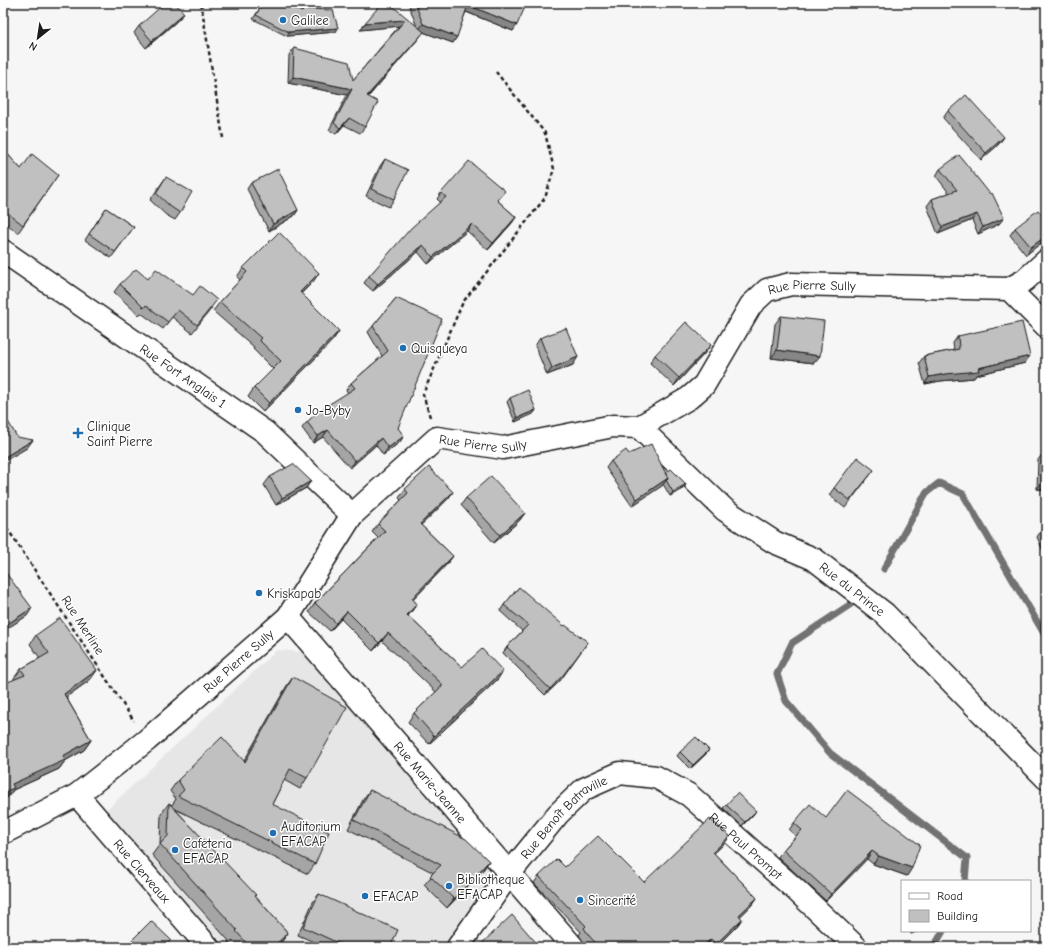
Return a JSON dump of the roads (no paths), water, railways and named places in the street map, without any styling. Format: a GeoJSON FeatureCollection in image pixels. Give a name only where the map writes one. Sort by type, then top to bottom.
{"type":"FeatureCollection","features":[{"type":"Feature","properties":{"kind":"street","name":"Rue Fort Anglais 1"},"geometry":{"type":"LineString","coordinates":[[3,251],[265,432],[352,515]]}},
{"type":"Feature","properties":{"kind":"street"},"geometry":{"type":"LineString","coordinates":[[1046,261],[1025,280],[1009,289],[1046,326]]}},
{"type":"Feature","properties":{"kind":"street","name":"Rue Pierre Sully"},"geometry":{"type":"LineString","coordinates":[[3,833],[76,795],[147,740],[288,617],[352,515],[437,438],[503,448],[613,426],[639,428],[689,398],[704,385],[752,305],[767,290],[791,284],[1009,289]]}},
{"type":"Feature","properties":{"kind":"street","name":"Rue du Prince"},"geometry":{"type":"LineString","coordinates":[[639,428],[725,510],[774,542],[814,559],[885,614],[1046,778]]}},
{"type":"Feature","properties":{"kind":"street","name":"Rue Marie-Jeanne"},"geometry":{"type":"LineString","coordinates":[[288,617],[573,947]]}},
{"type":"Feature","properties":{"kind":"street","name":"Rue Benoît Batraville"},"geometry":{"type":"LineString","coordinates":[[458,947],[509,874],[558,814],[584,789],[620,773]]}},
{"type":"Feature","properties":{"kind":"street","name":"Rue Paul Prompt"},"geometry":{"type":"LineString","coordinates":[[620,773],[656,777],[689,795],[797,891],[856,947]]}},
{"type":"Feature","properties":{"kind":"street","name":"Rue Clerveaux"},"geometry":{"type":"LineString","coordinates":[[76,795],[208,947]]}},
{"type":"Feature","properties":{"kind":"waterway"},"geometry":{"type":"LineString","coordinates":[[884,569],[926,493],[939,483],[963,494],[1046,637]]}},
{"type":"Feature","properties":{"kind":"waterway"},"geometry":{"type":"LineString","coordinates":[[851,604],[792,643],[777,674],[786,701],[830,753],[967,858],[965,880]]}},
{"type":"Feature","properties":{"kind":"waterway"},"geometry":{"type":"LineString","coordinates":[[934,947],[942,932]]}},
{"type":"Feature","properties":{"kind":"place","name":"Galilee"},"geometry":{"type":"Point","coordinates":[283,20]}},
{"type":"Feature","properties":{"kind":"place","name":"Quisqueya"},"geometry":{"type":"Point","coordinates":[403,348]}},
{"type":"Feature","properties":{"kind":"place","name":"Jo-Byby"},"geometry":{"type":"Point","coordinates":[298,410]}},
{"type":"Feature","properties":{"kind":"place","name":"Clinique Saint Pierre"},"geometry":{"type":"Point","coordinates":[78,433]}},
{"type":"Feature","properties":{"kind":"place","name":"Kriskapab"},"geometry":{"type":"Point","coordinates":[259,593]}},
{"type":"Feature","properties":{"kind":"place","name":"Auditorium EFACAP"},"geometry":{"type":"Point","coordinates":[273,833]}},
{"type":"Feature","properties":{"kind":"place","name":"Cafeteria EFACAP"},"geometry":{"type":"Point","coordinates":[175,850]}},
{"type":"Feature","properties":{"kind":"place","name":"Bibliotheque EFACAP"},"geometry":{"type":"Point","coordinates":[449,886]}},
{"type":"Feature","properties":{"kind":"place","name":"EFACAP"},"geometry":{"type":"Point","coordinates":[365,896]}},
{"type":"Feature","properties":{"kind":"place","name":"Sincerité"},"geometry":{"type":"Point","coordinates":[580,900]}}]}
